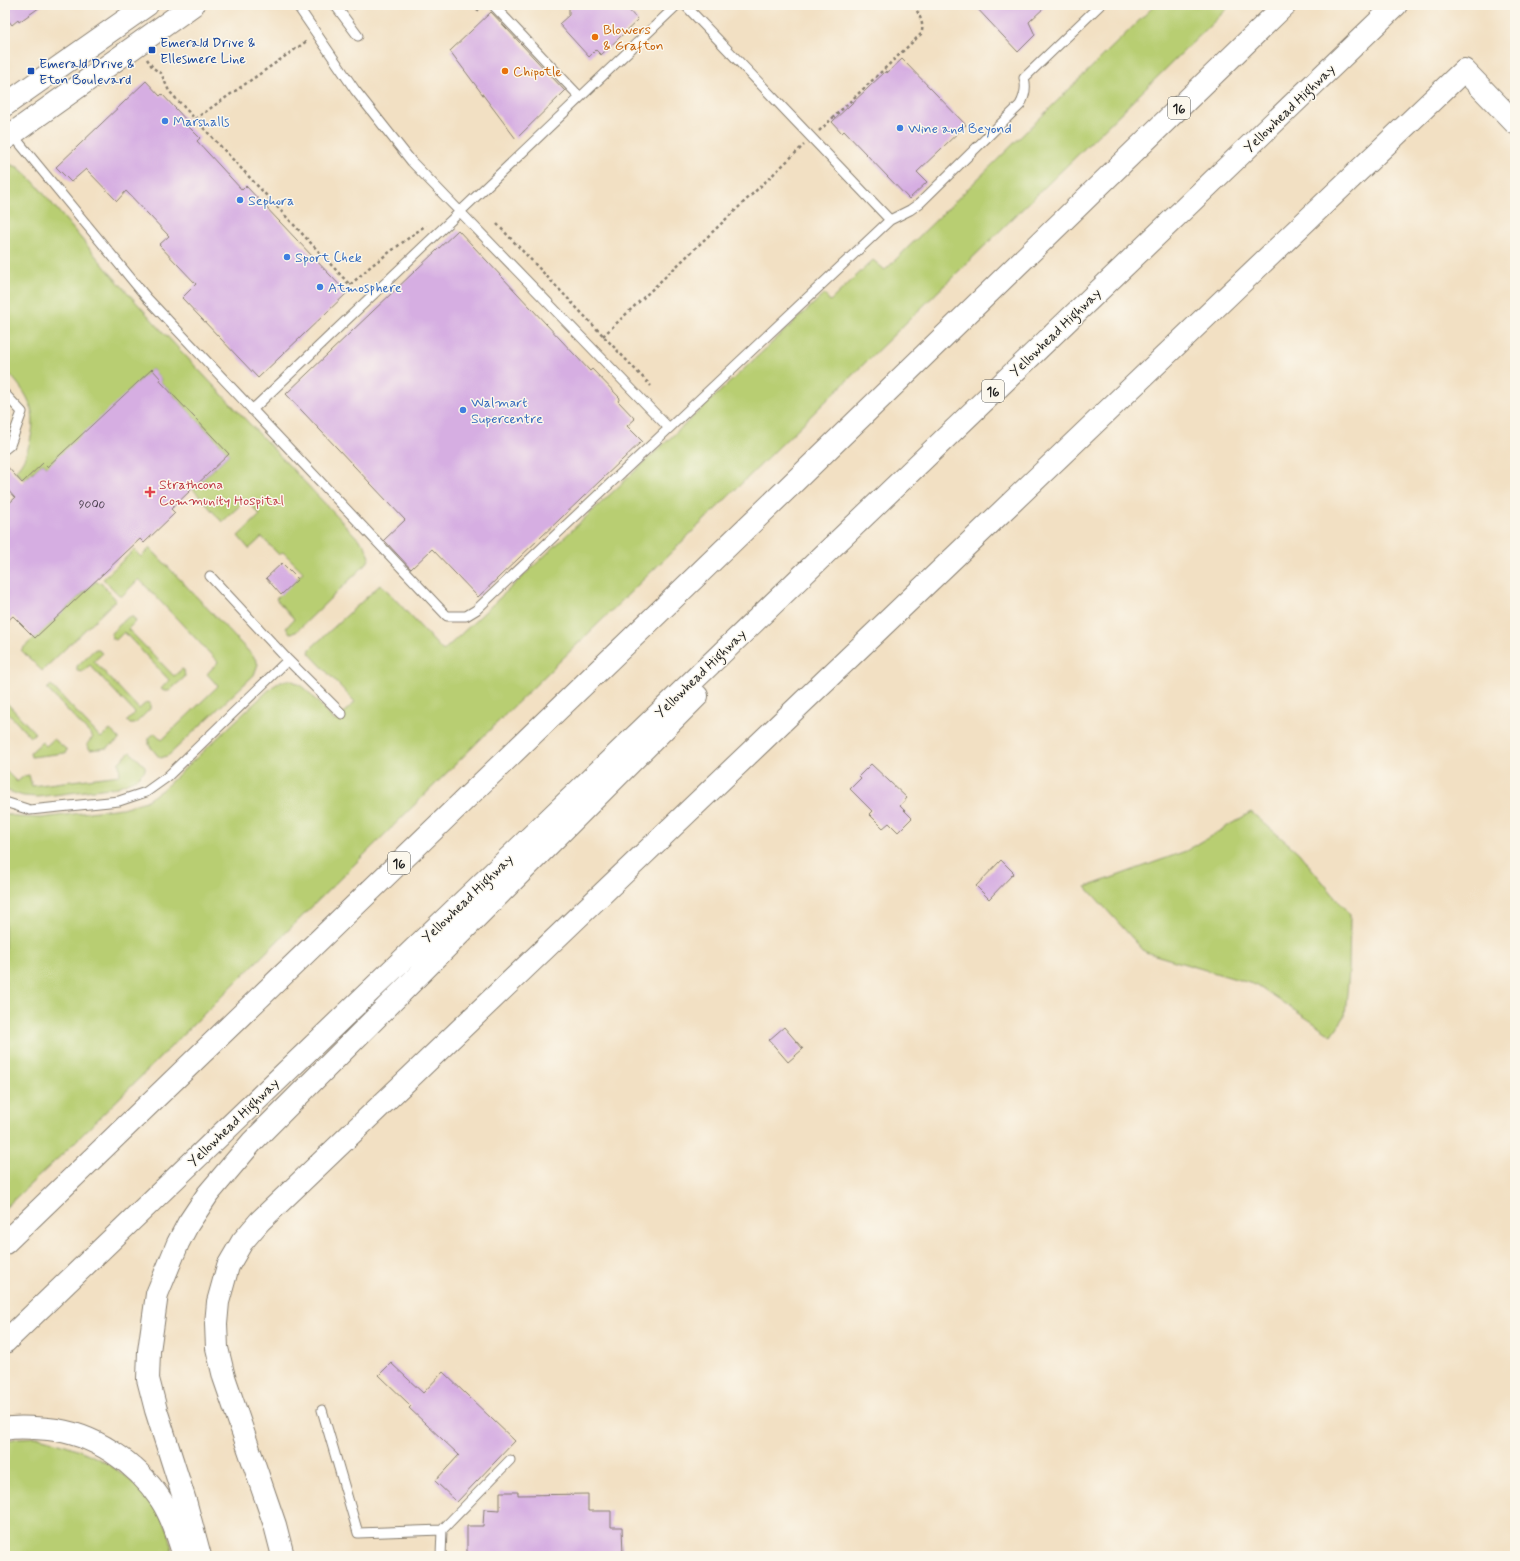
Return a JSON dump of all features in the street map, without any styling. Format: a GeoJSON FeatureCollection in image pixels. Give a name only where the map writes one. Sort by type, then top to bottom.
{"type":"FeatureCollection","features":[{"type":"Feature","properties":{"kind":"main road"},"geometry":{"type":"LineString","coordinates":[[5,105],[147,5]]}},
{"type":"Feature","properties":{"kind":"main road"},"geometry":{"type":"LineString","coordinates":[[8,136],[193,5]]}},
{"type":"Feature","properties":{"kind":"main road","name":"16"},"geometry":{"type":"LineString","coordinates":[[5,1243],[794,482],[1285,5]]}},
{"type":"Feature","properties":{"kind":"main road","name":"Yellowhead Highway"},"geometry":{"type":"LineString","coordinates":[[5,1342],[1396,5]]}},
{"type":"Feature","properties":{"kind":"main road"},"geometry":{"type":"LineString","coordinates":[[283,1556],[275,1525],[224,1376],[217,1348],[216,1324],[218,1302],[228,1266],[242,1242],[260,1221],[1464,70],[1515,123]]}},
{"type":"Feature","properties":{"kind":"main road"},"geometry":{"type":"LineString","coordinates":[[200,1556],[186,1504],[156,1410],[148,1379],[149,1351],[157,1294],[165,1272],[188,1224],[208,1194],[252,1142],[720,674],[813,564]]}},
{"type":"Feature","properties":{"kind":"main road"},"geometry":{"type":"LineString","coordinates":[[5,1429],[35,1428],[57,1430],[79,1436],[104,1446],[140,1475],[160,1499],[172,1521],[184,1556]]}},
{"type":"Feature","properties":{"kind":"lane"},"geometry":{"type":"LineString","coordinates":[[297,5],[374,116],[412,162],[668,427]]}},
{"type":"Feature","properties":{"kind":"lane"},"geometry":{"type":"LineString","coordinates":[[335,5],[358,36]]}},
{"type":"Feature","properties":{"kind":"lane"},"geometry":{"type":"LineString","coordinates":[[494,5],[580,97]]}},
{"type":"Feature","properties":{"kind":"lane"},"geometry":{"type":"LineString","coordinates":[[252,410],[677,5]]}},
{"type":"Feature","properties":{"kind":"lane"},"geometry":{"type":"LineString","coordinates":[[685,5],[890,220]]}},
{"type":"Feature","properties":{"kind":"lane"},"geometry":{"type":"LineString","coordinates":[[8,136],[147,298],[447,616],[466,616],[476,610],[668,427],[890,220],[920,203],[1020,105],[1024,96],[1026,85],[1024,78],[1100,5]]}},
{"type":"Feature","properties":{"kind":"lane"},"geometry":{"type":"LineString","coordinates":[[5,394],[22,412],[10,445],[5,449]]}},
{"type":"Feature","properties":{"kind":"lane"},"geometry":{"type":"LineString","coordinates":[[210,576],[288,660],[342,714]]}},
{"type":"Feature","properties":{"kind":"lane"},"geometry":{"type":"LineString","coordinates":[[5,802],[30,810],[119,801],[146,792],[167,776],[288,660]]}},
{"type":"Feature","properties":{"kind":"lane"},"geometry":{"type":"LineString","coordinates":[[322,1410],[358,1533],[442,1530]]}},
{"type":"Feature","properties":{"kind":"lane"},"geometry":{"type":"LineString","coordinates":[[441,1556],[442,1530],[510,1460]]}},
{"type":"Feature","properties":{"kind":"path"},"geometry":{"type":"LineString","coordinates":[[343,16],[359,5]]}},
{"type":"Feature","properties":{"kind":"path"},"geometry":{"type":"LineString","coordinates":[[472,5],[481,12]]}},
{"type":"Feature","properties":{"kind":"path"},"geometry":{"type":"LineString","coordinates":[[603,336],[873,82],[913,42],[922,30],[915,6]]}},
{"type":"Feature","properties":{"kind":"path"},"geometry":{"type":"LineString","coordinates":[[195,119],[317,34]]}},
{"type":"Feature","properties":{"kind":"path"},"geometry":{"type":"LineString","coordinates":[[146,59],[153,68],[161,73],[169,91],[350,285],[371,266],[428,224]]}},
{"type":"Feature","properties":{"kind":"path"},"geometry":{"type":"LineString","coordinates":[[497,224],[651,386]]}},
{"type":"Feature","properties":{"kind":"green space"},"geometry":{"type":"Polygon","coordinates":[[[1155,5],[1231,5],[509,711],[70,1147],[5,1208],[5,813],[17,817],[41,818],[122,808],[146,801],[163,789],[272,687],[280,682],[289,680],[301,686],[335,721],[355,702],[309,653],[310,649],[381,584],[443,651],[824,294],[830,301],[873,260],[885,270],[1155,5]]]}},
{"type":"Feature","properties":{"kind":"green space"},"geometry":{"type":"Polygon","coordinates":[[[5,163],[18,167],[34,182],[110,273],[163,332],[365,546],[370,557],[367,563],[296,632],[290,633],[286,628],[294,619],[276,599],[303,572],[283,552],[279,555],[262,537],[249,549],[238,536],[260,515],[246,500],[222,522],[193,489],[229,454],[160,381],[161,379],[152,369],[49,468],[43,463],[24,480],[15,471],[23,461],[28,449],[33,419],[32,410],[25,393],[5,369],[5,163]]]}},
{"type":"Feature","properties":{"kind":"green space"},"geometry":{"type":"Polygon","coordinates":[[[150,548],[254,657],[258,664],[254,675],[169,755],[161,758],[149,745],[149,738],[155,733],[162,740],[218,686],[207,674],[218,662],[139,579],[121,597],[103,579],[134,550],[141,557],[150,548]]]}},
{"type":"Feature","properties":{"kind":"green space"},"geometry":{"type":"Polygon","coordinates":[[[96,581],[98,583],[101,582],[116,600],[42,671],[21,650],[96,581]]]}},
{"type":"Feature","properties":{"kind":"green space"},"geometry":{"type":"Polygon","coordinates":[[[128,617],[133,617],[136,621],[128,629],[174,676],[182,669],[184,670],[185,677],[169,691],[164,691],[161,689],[169,680],[124,632],[116,640],[112,638],[111,633],[128,617]]]}},
{"type":"Feature","properties":{"kind":"green space"},"geometry":{"type":"Polygon","coordinates":[[[96,649],[102,654],[94,661],[139,709],[147,702],[150,703],[150,709],[135,724],[130,724],[127,721],[135,713],[90,665],[82,672],[77,671],[77,666],[96,649]]]}},
{"type":"Feature","properties":{"kind":"green space"},"geometry":{"type":"Polygon","coordinates":[[[51,685],[101,738],[110,730],[119,738],[119,740],[107,748],[90,750],[87,744],[93,737],[47,689],[51,685]]]}},
{"type":"Feature","properties":{"kind":"green space"},"geometry":{"type":"Polygon","coordinates":[[[5,701],[35,733],[30,737],[5,710],[5,701]]]}},
{"type":"Feature","properties":{"kind":"green space"},"geometry":{"type":"Polygon","coordinates":[[[54,739],[67,750],[65,753],[31,757],[30,753],[42,742],[46,746],[54,739]]]}},
{"type":"Feature","properties":{"kind":"green space"},"geometry":{"type":"Polygon","coordinates":[[[130,752],[145,766],[145,770],[136,779],[117,787],[38,797],[23,796],[5,790],[5,770],[17,782],[24,776],[29,775],[32,786],[120,775],[119,762],[130,752]]]}},
{"type":"Feature","properties":{"kind":"green space"},"geometry":{"type":"Polygon","coordinates":[[[1251,812],[1298,852],[1350,915],[1349,971],[1345,1016],[1332,1035],[1256,985],[1145,952],[1086,887],[1186,851],[1251,812]]]}},
{"type":"Feature","properties":{"kind":"green space"},"geometry":{"type":"Polygon","coordinates":[[[39,1437],[79,1450],[96,1458],[113,1467],[128,1479],[142,1492],[155,1508],[168,1529],[173,1556],[5,1556],[5,1441],[18,1438],[39,1437]]]}},
{"type":"Feature","properties":{"kind":"building"},"geometry":{"type":"Polygon","coordinates":[[[5,5],[43,5],[19,22],[18,20],[12,25],[5,16],[5,5]]]}},
{"type":"Feature","properties":{"kind":"building","name":"Blowers & Grafton"},"geometry":{"type":"Polygon","coordinates":[[[569,5],[624,5],[638,20],[601,55],[596,50],[589,57],[559,24],[569,15],[569,5]]]}},
{"type":"Feature","properties":{"kind":"building"},"geometry":{"type":"Polygon","coordinates":[[[974,5],[1047,5],[1029,22],[1035,35],[1018,52],[974,5]]]}},
{"type":"Feature","properties":{"kind":"building","name":"Chipotle"},"geometry":{"type":"Polygon","coordinates":[[[491,12],[565,91],[516,139],[450,51],[491,12]]]}},
{"type":"Feature","properties":{"kind":"building","name":"Wine and Beyond"},"geometry":{"type":"Polygon","coordinates":[[[902,59],[966,125],[917,172],[927,182],[909,199],[844,131],[842,133],[832,122],[886,71],[887,73],[902,59]]]}},
{"type":"Feature","properties":{"kind":"building"},"geometry":{"type":"Polygon","coordinates":[[[146,81],[160,96],[162,94],[189,123],[187,125],[200,138],[197,141],[242,190],[246,186],[347,293],[258,378],[182,298],[196,284],[159,245],[169,236],[126,191],[117,201],[86,169],[71,182],[56,167],[146,81]]]}},
{"type":"Feature","properties":{"kind":"building","name":"Walmart Supercentre"},"geometry":{"type":"Polygon","coordinates":[[[458,230],[590,371],[592,369],[620,398],[618,401],[635,419],[627,426],[642,441],[478,597],[432,549],[411,569],[384,540],[405,520],[286,394],[458,230]]]}},
{"type":"Feature","properties":{"kind":"building","name":"Strathcona Community Hospital"},"geometry":{"type":"Polygon","coordinates":[[[152,369],[161,379],[160,381],[229,454],[171,509],[175,513],[144,543],[140,539],[35,638],[13,616],[5,623],[5,507],[15,498],[5,487],[5,464],[22,483],[43,463],[47,467],[152,369]]]}},
{"type":"Feature","properties":{"kind":"building"},"geometry":{"type":"Polygon","coordinates":[[[282,563],[298,579],[281,595],[266,578],[282,563]]]}},
{"type":"Feature","properties":{"kind":"building"},"geometry":{"type":"Polygon","coordinates":[[[871,764],[907,798],[900,806],[912,818],[898,832],[889,823],[883,828],[869,814],[872,811],[850,789],[861,778],[859,776],[871,764]]]}},
{"type":"Feature","properties":{"kind":"building"},"geometry":{"type":"Polygon","coordinates":[[[1001,860],[1014,873],[989,899],[976,886],[1001,860]]]}},
{"type":"Feature","properties":{"kind":"building"},"geometry":{"type":"Polygon","coordinates":[[[784,1027],[803,1049],[788,1062],[769,1040],[784,1027]]]}},
{"type":"Feature","properties":{"kind":"building"},"geometry":{"type":"Polygon","coordinates":[[[391,1363],[423,1393],[443,1372],[515,1441],[457,1502],[435,1481],[459,1455],[409,1408],[411,1406],[379,1375],[391,1363]]]}},
{"type":"Feature","properties":{"kind":"building"},"geometry":{"type":"Polygon","coordinates":[[[500,1492],[518,1492],[518,1495],[588,1494],[588,1511],[611,1511],[611,1527],[622,1527],[623,1556],[467,1556],[467,1526],[483,1526],[484,1509],[500,1510],[500,1492]]]}},
{"type":"Feature","properties":{"kind":"place","name":"Blowers & Grafton"},"geometry":{"type":"Point","coordinates":[595,37]}},
{"type":"Feature","properties":{"kind":"place","name":"Emerald Drive & Ellesmere Line"},"geometry":{"type":"Point","coordinates":[152,50]}},
{"type":"Feature","properties":{"kind":"place","name":"Emerald Drive & Eton Boulevard"},"geometry":{"type":"Point","coordinates":[31,71]}},
{"type":"Feature","properties":{"kind":"place","name":"Chipotle"},"geometry":{"type":"Point","coordinates":[505,71]}},
{"type":"Feature","properties":{"kind":"place","name":"Marshalls"},"geometry":{"type":"Point","coordinates":[165,121]}},
{"type":"Feature","properties":{"kind":"place","name":"Wine and Beyond"},"geometry":{"type":"Point","coordinates":[900,128]}},
{"type":"Feature","properties":{"kind":"place","name":"Sephora"},"geometry":{"type":"Point","coordinates":[240,200]}},
{"type":"Feature","properties":{"kind":"place","name":"Sport Chek"},"geometry":{"type":"Point","coordinates":[287,257]}},
{"type":"Feature","properties":{"kind":"place","name":"Atmosphere"},"geometry":{"type":"Point","coordinates":[320,287]}},
{"type":"Feature","properties":{"kind":"place","name":"Walmart Supercentre"},"geometry":{"type":"Point","coordinates":[463,410]}},
{"type":"Feature","properties":{"kind":"place","name":"Strathcona Community Hospital"},"geometry":{"type":"Point","coordinates":[150,492]}}]}
